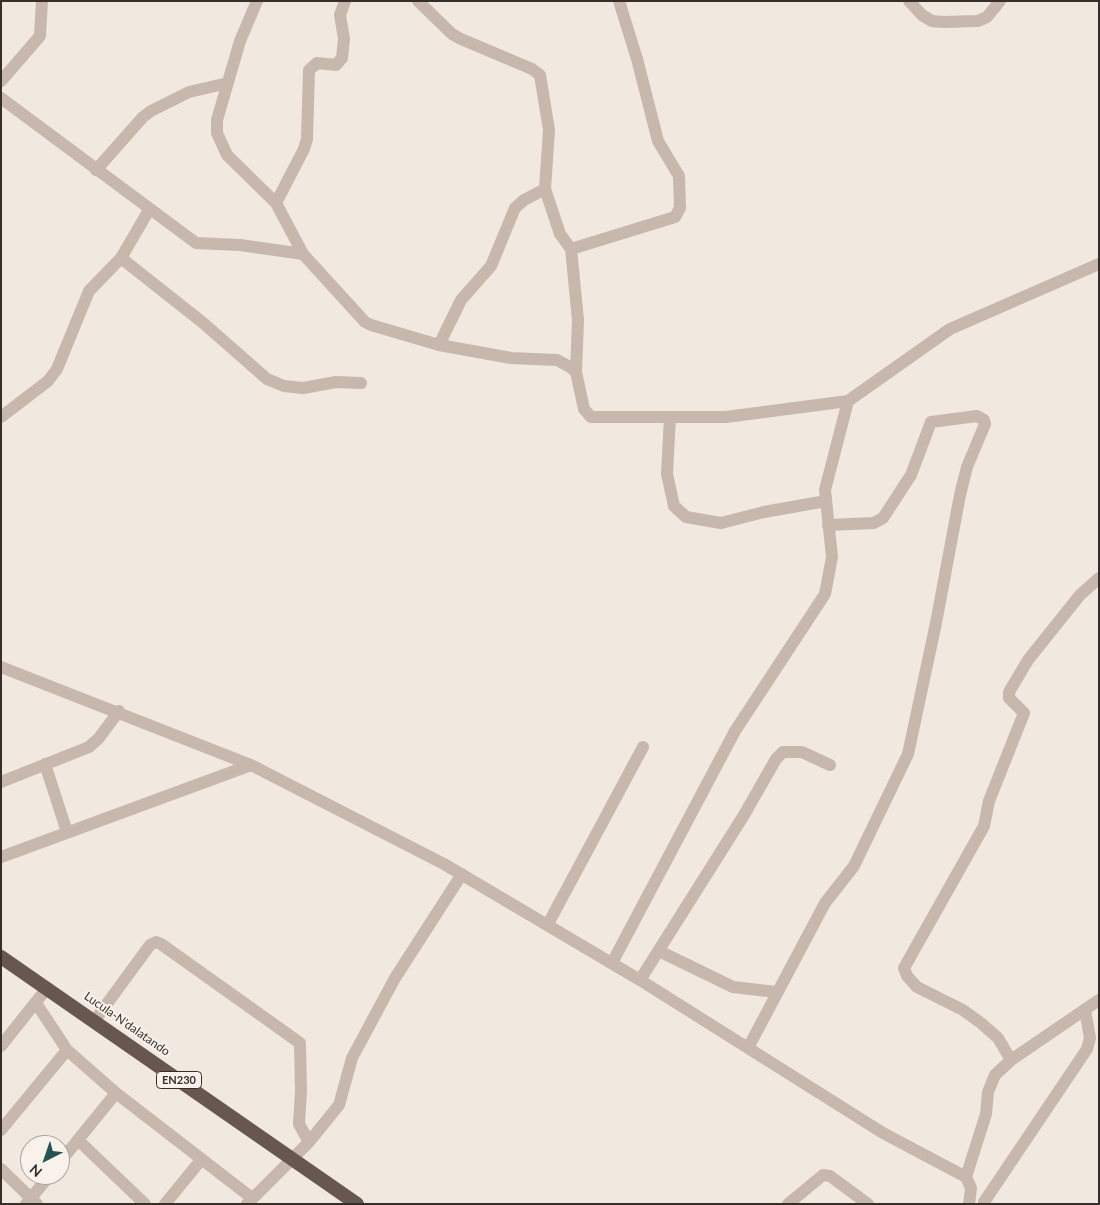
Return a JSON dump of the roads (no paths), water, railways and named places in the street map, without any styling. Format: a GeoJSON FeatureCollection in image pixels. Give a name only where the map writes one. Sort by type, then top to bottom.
{"type":"FeatureCollection","features":[{"type":"Feature","properties":{"kind":"highway","name":"Lucula-N'dalatando"},"geometry":{"type":"LineString","coordinates":[[1,957],[95,1020],[356,1204]]}},
{"type":"Feature","properties":{"kind":"street"},"geometry":{"type":"LineString","coordinates":[[1,81],[40,36],[42,1]]}},
{"type":"Feature","properties":{"kind":"street"},"geometry":{"type":"LineString","coordinates":[[257,1],[240,40],[217,120],[216,133],[227,155],[254,179],[276,203],[302,254],[365,322],[439,345],[510,358],[557,360],[570,366],[576,372]]}},
{"type":"Feature","properties":{"kind":"street"},"geometry":{"type":"LineString","coordinates":[[276,203],[308,139],[309,70],[317,63],[336,65],[342,58],[344,39],[340,15],[345,1]]}},
{"type":"Feature","properties":{"kind":"street"},"geometry":{"type":"LineString","coordinates":[[418,1],[452,34],[532,69],[540,75],[549,130],[545,189],[560,234],[571,249],[578,320],[576,372],[584,409],[591,417],[726,416],[848,401],[950,329],[1099,264]]}},
{"type":"Feature","properties":{"kind":"street"},"geometry":{"type":"LineString","coordinates":[[571,249],[675,217],[680,208],[679,176],[658,141],[637,60],[619,1]]}},
{"type":"Feature","properties":{"kind":"street"},"geometry":{"type":"LineString","coordinates":[[909,1],[922,15],[932,21],[943,22],[978,21],[987,17],[994,4]]}},
{"type":"Feature","properties":{"kind":"street"},"geometry":{"type":"LineString","coordinates":[[96,170],[143,117],[151,111],[189,92],[228,82]]}},
{"type":"Feature","properties":{"kind":"street"},"geometry":{"type":"LineString","coordinates":[[1,98],[149,210],[196,243],[240,245],[302,254]]}},
{"type":"Feature","properties":{"kind":"street"},"geometry":{"type":"LineString","coordinates":[[439,345],[461,300],[490,266],[515,208],[524,200],[545,189]]}},
{"type":"Feature","properties":{"kind":"street"},"geometry":{"type":"LineString","coordinates":[[1,417],[52,376],[57,369],[89,291],[121,258],[149,210]]}},
{"type":"Feature","properties":{"kind":"street"},"geometry":{"type":"LineString","coordinates":[[121,258],[202,322],[267,379],[284,386],[303,388],[336,382],[361,383]]}},
{"type":"Feature","properties":{"kind":"street"},"geometry":{"type":"LineString","coordinates":[[612,963],[735,731],[824,594],[832,567],[826,502],[827,480],[848,401]]}},
{"type":"Feature","properties":{"kind":"street"},"geometry":{"type":"LineString","coordinates":[[748,1048],[776,992],[825,903],[854,866],[908,754],[936,623],[960,495],[967,467],[985,424],[984,420],[976,416],[931,422],[911,475],[883,518],[874,523],[828,524]]}},
{"type":"Feature","properties":{"kind":"street"},"geometry":{"type":"LineString","coordinates":[[670,417],[667,474],[674,506],[682,514],[693,519],[721,523],[764,512],[826,502]]}},
{"type":"Feature","properties":{"kind":"street"},"geometry":{"type":"LineString","coordinates":[[1011,1060],[998,1038],[981,1023],[963,1010],[917,987],[907,976],[904,968],[984,826],[992,792],[1024,713],[1009,698],[1009,692],[1028,660],[1080,595],[1099,578]]}},
{"type":"Feature","properties":{"kind":"street"},"geometry":{"type":"LineString","coordinates":[[1,667],[119,711],[251,765],[462,874],[640,980],[883,1133],[966,1177],[971,1188],[970,1200],[986,1203],[1087,1049],[1090,1038],[1085,1010]]}},
{"type":"Feature","properties":{"kind":"street"},"geometry":{"type":"LineString","coordinates":[[1,782],[89,748],[119,711]]}},
{"type":"Feature","properties":{"kind":"street"},"geometry":{"type":"LineString","coordinates":[[548,924],[643,747]]}},
{"type":"Feature","properties":{"kind":"street"},"geometry":{"type":"LineString","coordinates":[[640,980],[744,814],[776,759],[783,752],[802,752],[830,765]]}},
{"type":"Feature","properties":{"kind":"street"},"geometry":{"type":"LineString","coordinates":[[45,764],[67,832]]}},
{"type":"Feature","properties":{"kind":"street"},"geometry":{"type":"LineString","coordinates":[[1,857],[251,765]]}},
{"type":"Feature","properties":{"kind":"street"},"geometry":{"type":"LineString","coordinates":[[36,1003],[67,1050],[116,1094],[201,1160],[249,1201],[309,1142],[339,1106],[352,1058],[395,978],[462,874]]}},
{"type":"Feature","properties":{"kind":"street"},"geometry":{"type":"LineString","coordinates":[[95,1020],[150,945],[156,942],[161,944],[300,1043],[301,1092],[299,1124],[309,1142]]}},
{"type":"Feature","properties":{"kind":"street"},"geometry":{"type":"LineString","coordinates":[[658,951],[733,987],[776,992]]}},
{"type":"Feature","properties":{"kind":"street"},"geometry":{"type":"LineString","coordinates":[[1,1046],[47,988]]}},
{"type":"Feature","properties":{"kind":"street"},"geometry":{"type":"LineString","coordinates":[[966,1177],[986,1114],[990,1084],[1002,1067],[1099,1000]]}},
{"type":"Feature","properties":{"kind":"street"},"geometry":{"type":"LineString","coordinates":[[1,1130],[67,1050]]}},
{"type":"Feature","properties":{"kind":"street"},"geometry":{"type":"LineString","coordinates":[[70,1150],[116,1094]]}},
{"type":"Feature","properties":{"kind":"street"},"geometry":{"type":"LineString","coordinates":[[78,1140],[145,1204]]}},
{"type":"Feature","properties":{"kind":"street"},"geometry":{"type":"LineString","coordinates":[[165,1204],[201,1160]]}},
{"type":"Feature","properties":{"kind":"street"},"geometry":{"type":"LineString","coordinates":[[1,1169],[31,1202],[43,1185]]}},
{"type":"Feature","properties":{"kind":"street"},"geometry":{"type":"LineString","coordinates":[[788,1204],[823,1175],[830,1176],[868,1204]]}}]}
